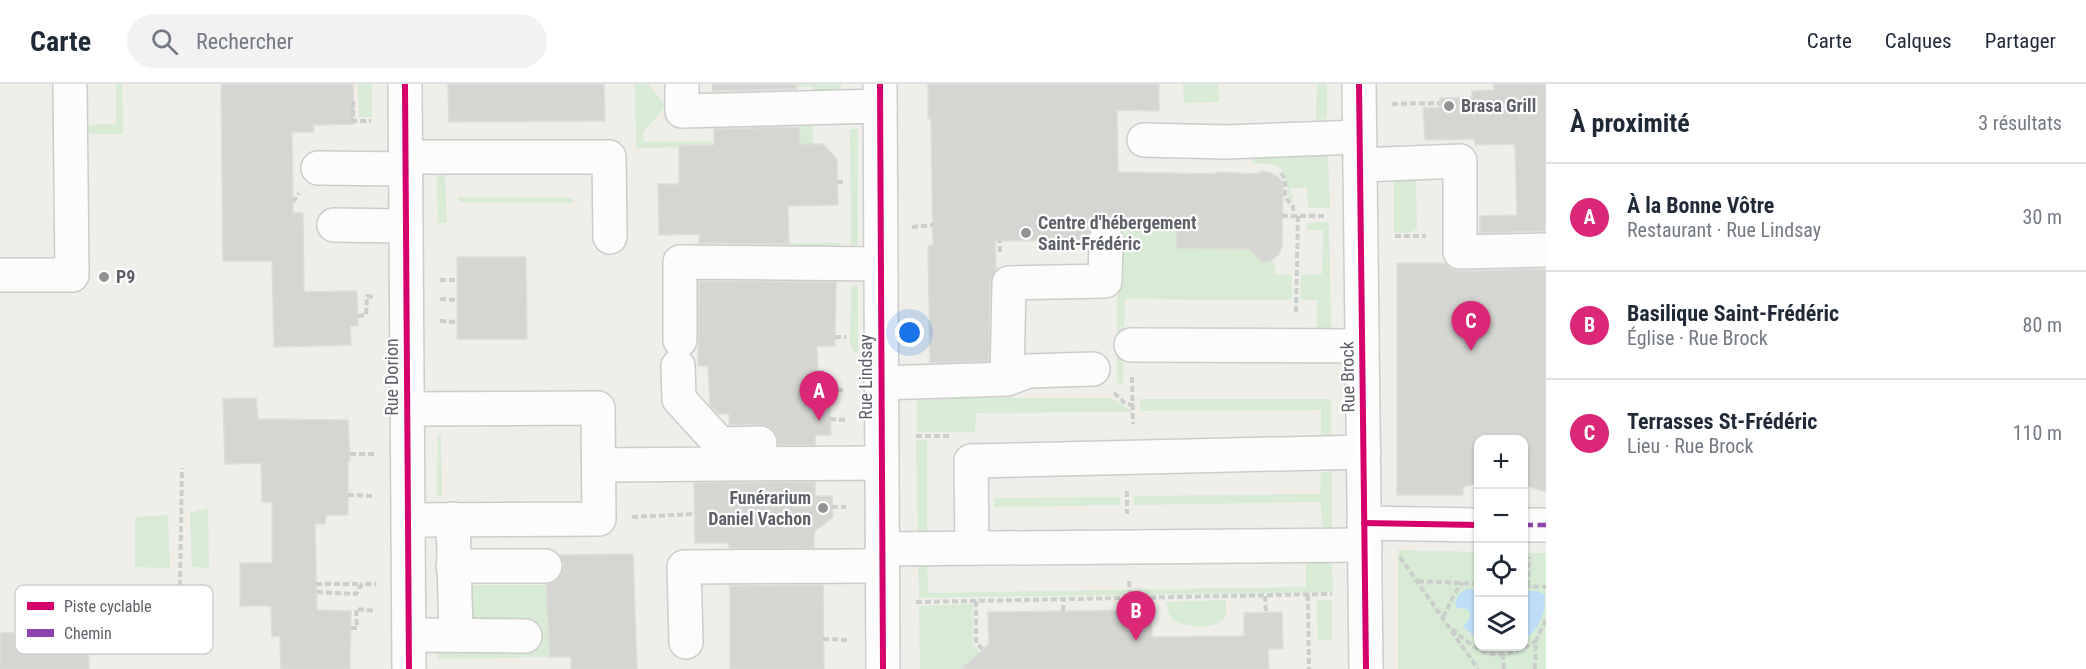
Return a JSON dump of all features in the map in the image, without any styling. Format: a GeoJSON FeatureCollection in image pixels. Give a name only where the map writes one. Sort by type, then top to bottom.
{"type":"FeatureCollection","features":[{"type":"Feature","properties":{"kind":"street"},"geometry":{"type":"LineString","coordinates":[[0,275],[72,275],[70,84]]}},
{"type":"Feature","properties":{"kind":"street","name":"Rue Dorion"},"geometry":{"type":"LineString","coordinates":[[405,84],[409,669]]}},
{"type":"Feature","properties":{"kind":"street"},"geometry":{"type":"LineString","coordinates":[[682,84],[682,111],[880,95]]}},
{"type":"Feature","properties":{"kind":"street","name":"Rue Brock"},"geometry":{"type":"LineString","coordinates":[[1359,84],[1364,452],[1374,539],[1366,669]]}},
{"type":"Feature","properties":{"kind":"street","name":"Rue Lindsay"},"geometry":{"type":"LineString","coordinates":[[880,95],[881,383],[892,447],[882,557],[883,669]]}},
{"type":"Feature","properties":{"kind":"street"},"geometry":{"type":"LineString","coordinates":[[1144,140],[1226,142],[1360,151],[1460,161],[1460,252],[1546,250]]}},
{"type":"Feature","properties":{"kind":"street"},"geometry":{"type":"LineString","coordinates":[[318,168],[609,157],[610,237]]}},
{"type":"Feature","properties":{"kind":"street"},"geometry":{"type":"LineString","coordinates":[[334,225],[406,226]]}},
{"type":"Feature","properties":{"kind":"street"},"geometry":{"type":"LineString","coordinates":[[1007,379],[1009,283],[1106,281],[1106,240]]}},
{"type":"Feature","properties":{"kind":"street"},"geometry":{"type":"LineString","coordinates":[[880,264],[680,262],[679,399],[720,444],[892,447]]}},
{"type":"Feature","properties":{"kind":"street"},"geometry":{"type":"LineString","coordinates":[[1131,345],[1362,346]]}},
{"type":"Feature","properties":{"kind":"street"},"geometry":{"type":"LineString","coordinates":[[881,383],[1007,379],[1028,371],[1093,369]]}},
{"type":"Feature","properties":{"kind":"street"},"geometry":{"type":"LineString","coordinates":[[407,410],[598,408],[599,465],[599,519],[408,520]]}},
{"type":"Feature","properties":{"kind":"street"},"geometry":{"type":"LineString","coordinates":[[599,465],[892,447]]}},
{"type":"Feature","properties":{"kind":"street"},"geometry":{"type":"LineString","coordinates":[[972,548],[971,461],[1364,452]]}},
{"type":"Feature","properties":{"kind":"street"},"geometry":{"type":"LineString","coordinates":[[453,519],[456,635]]}},
{"type":"Feature","properties":{"kind":"street"},"geometry":{"type":"LineString","coordinates":[[686,642],[684,567],[882,557],[972,548],[1374,539],[1474,526]]}},
{"type":"Feature","properties":{"kind":"street"},"geometry":{"type":"LineString","coordinates":[[453,566],[545,566]]}},
{"type":"Feature","properties":{"kind":"street"},"geometry":{"type":"LineString","coordinates":[[409,634],[525,636]]}},
{"type":"Feature","properties":{"kind":"path"},"geometry":{"type":"LineString","coordinates":[[353,101],[353,121],[376,121]]}},
{"type":"Feature","properties":{"kind":"path"},"geometry":{"type":"LineString","coordinates":[[1389,104],[1439,103]]}},
{"type":"Feature","properties":{"kind":"path"},"geometry":{"type":"LineString","coordinates":[[1277,170],[1285,179],[1285,197],[1293,207],[1296,216],[1296,300]]}},
{"type":"Feature","properties":{"kind":"path"},"geometry":{"type":"LineString","coordinates":[[837,182],[845,182]]}},
{"type":"Feature","properties":{"kind":"path"},"geometry":{"type":"LineString","coordinates":[[1282,216],[1333,216]]}},
{"type":"Feature","properties":{"kind":"path"},"geometry":{"type":"LineString","coordinates":[[911,227],[933,225]]}},
{"type":"Feature","properties":{"kind":"path"},"geometry":{"type":"LineString","coordinates":[[1391,236],[1417,236]]}},
{"type":"Feature","properties":{"kind":"path"},"geometry":{"type":"LineString","coordinates":[[433,280],[457,280]]}},
{"type":"Feature","properties":{"kind":"path"},"geometry":{"type":"LineString","coordinates":[[358,316],[366,315],[367,296],[376,298]]}},
{"type":"Feature","properties":{"kind":"path"},"geometry":{"type":"LineString","coordinates":[[434,299],[457,300]]}},
{"type":"Feature","properties":{"kind":"path"},"geometry":{"type":"LineString","coordinates":[[434,320],[457,322]]}},
{"type":"Feature","properties":{"kind":"path"},"geometry":{"type":"LineString","coordinates":[[835,337],[846,337]]}},
{"type":"Feature","properties":{"kind":"path"},"geometry":{"type":"LineString","coordinates":[[818,372],[825,372],[826,390],[846,390]]}},
{"type":"Feature","properties":{"kind":"path"},"geometry":{"type":"LineString","coordinates":[[1116,396],[1126,404],[1133,402],[1133,412]]}},
{"type":"Feature","properties":{"kind":"path"},"geometry":{"type":"LineString","coordinates":[[830,419],[846,420]]}},
{"type":"Feature","properties":{"kind":"path"},"geometry":{"type":"LineString","coordinates":[[892,447],[954,435]]}},
{"type":"Feature","properties":{"kind":"path"},"geometry":{"type":"LineString","coordinates":[[350,454],[377,454]]}},
{"type":"Feature","properties":{"kind":"path"},"geometry":{"type":"LineString","coordinates":[[180,585],[182,468]]}},
{"type":"Feature","properties":{"kind":"path"},"geometry":{"type":"LineString","coordinates":[[348,495],[376,496]]}},
{"type":"Feature","properties":{"kind":"path"},"geometry":{"type":"LineString","coordinates":[[1126,505],[1127,496]]}},
{"type":"Feature","properties":{"kind":"path"},"geometry":{"type":"LineString","coordinates":[[832,507],[846,507]]}},
{"type":"Feature","properties":{"kind":"path"},"geometry":{"type":"LineString","coordinates":[[599,519],[694,514]]}},
{"type":"Feature","properties":{"kind":"path"},"geometry":{"type":"LineString","coordinates":[[1528,571],[1533,533]]}},
{"type":"Feature","properties":{"kind":"path"},"geometry":{"type":"LineString","coordinates":[[1374,539],[1418,581],[1478,669]]}},
{"type":"Feature","properties":{"kind":"path"},"geometry":{"type":"LineString","coordinates":[[1418,581],[1448,580],[1474,584]]}},
{"type":"Feature","properties":{"kind":"path"},"geometry":{"type":"LineString","coordinates":[[1443,618],[1462,583]]}},
{"type":"Feature","properties":{"kind":"path"},"geometry":{"type":"LineString","coordinates":[[316,584],[376,584]]}},
{"type":"Feature","properties":{"kind":"path"},"geometry":{"type":"LineString","coordinates":[[316,592],[356,594],[362,584]]}},
{"type":"Feature","properties":{"kind":"path"},"geometry":{"type":"LineString","coordinates":[[1528,586],[1546,587]]}},
{"type":"Feature","properties":{"kind":"path"},"geometry":{"type":"LineString","coordinates":[[914,602],[1335,594]]}},
{"type":"Feature","properties":{"kind":"path"},"geometry":{"type":"LineString","coordinates":[[1308,595],[1309,669]]}},
{"type":"Feature","properties":{"kind":"path"},"geometry":{"type":"LineString","coordinates":[[1264,596],[1266,613]]}},
{"type":"Feature","properties":{"kind":"path"},"geometry":{"type":"LineString","coordinates":[[1063,611],[1064,600]]}},
{"type":"Feature","properties":{"kind":"path"},"geometry":{"type":"LineString","coordinates":[[976,601],[976,644],[983,649]]}},
{"type":"Feature","properties":{"kind":"path"},"geometry":{"type":"LineString","coordinates":[[351,628],[357,628],[356,609],[376,611]]}},
{"type":"Feature","properties":{"kind":"path"},"geometry":{"type":"LineString","coordinates":[[1535,669],[1536,641],[1546,620]]}},
{"type":"Feature","properties":{"kind":"path"},"geometry":{"type":"LineString","coordinates":[[1447,625],[1480,652],[1494,655],[1511,653],[1536,641]]}},
{"type":"Feature","properties":{"kind":"path"},"geometry":{"type":"LineString","coordinates":[[823,639],[848,640]]}},
{"type":"Feature","properties":{"kind":"path"},"geometry":{"type":"LineString","coordinates":[[1503,654],[1504,669]]}},
{"type":"Feature","properties":{"kind":"green space"},"geometry":{"type":"Polygon","coordinates":[[[116,84],[122,84],[123,134],[90,134],[87,129],[90,125],[116,124],[116,84]]]}},
{"type":"Feature","properties":{"kind":"green space"},"geometry":{"type":"Polygon","coordinates":[[[358,84],[372,84],[372,117],[359,117],[358,84]]]}},
{"type":"Feature","properties":{"kind":"green space"},"geometry":{"type":"Polygon","coordinates":[[[635,84],[648,84],[666,106],[643,132],[644,142],[781,141],[806,117],[813,117],[813,144],[636,148],[635,84]]]}},
{"type":"Feature","properties":{"kind":"green space"},"geometry":{"type":"Polygon","coordinates":[[[797,84],[841,84],[841,94],[813,94],[813,86],[797,87],[797,84]]]}},
{"type":"Feature","properties":{"kind":"green space"},"geometry":{"type":"Polygon","coordinates":[[[1183,84],[1218,84],[1219,102],[1184,103],[1183,84]]]}},
{"type":"Feature","properties":{"kind":"green space"},"geometry":{"type":"Polygon","coordinates":[[[1317,84],[1327,84],[1327,119],[1316,120],[1317,84]]]}},
{"type":"Feature","properties":{"kind":"green space"},"geometry":{"type":"Polygon","coordinates":[[[850,129],[858,129],[858,245],[851,245],[850,129]]]}},
{"type":"Feature","properties":{"kind":"green space"},"geometry":{"type":"Polygon","coordinates":[[[1252,155],[1328,155],[1330,208],[1308,208],[1307,187],[1290,188],[1294,203],[1289,198],[1286,179],[1281,169],[1271,164],[1252,163],[1252,155]]]}},
{"type":"Feature","properties":{"kind":"green space"},"geometry":{"type":"Polygon","coordinates":[[[1150,172],[1149,228],[1177,229],[1177,248],[1251,249],[1259,260],[1272,260],[1275,266],[1274,274],[1292,275],[1292,300],[1125,299],[1123,383],[1117,383],[1118,173],[1150,172]]]}},
{"type":"Feature","properties":{"kind":"green space"},"geometry":{"type":"Polygon","coordinates":[[[445,174],[447,223],[438,223],[437,175],[445,174]]]}},
{"type":"Feature","properties":{"kind":"green space"},"geometry":{"type":"Polygon","coordinates":[[[1409,174],[1416,181],[1417,228],[1411,233],[1394,233],[1394,176],[1409,174]]]}},
{"type":"Feature","properties":{"kind":"green space"},"geometry":{"type":"Polygon","coordinates":[[[458,197],[573,198],[573,203],[460,202],[458,197]]]}},
{"type":"Feature","properties":{"kind":"green space"},"geometry":{"type":"Polygon","coordinates":[[[1329,222],[1331,333],[1317,333],[1317,300],[1300,300],[1301,275],[1322,274],[1323,230],[1307,230],[1307,223],[1329,222]]]}},
{"type":"Feature","properties":{"kind":"green space"},"geometry":{"type":"Polygon","coordinates":[[[789,243],[841,243],[841,247],[789,248],[789,243]]]}},
{"type":"Feature","properties":{"kind":"green space"},"geometry":{"type":"Polygon","coordinates":[[[858,285],[858,352],[854,352],[850,344],[851,286],[858,285]]]}},
{"type":"Feature","properties":{"kind":"green space"},"geometry":{"type":"Polygon","coordinates":[[[926,398],[1111,398],[1133,412],[976,413],[975,432],[917,432],[917,401],[926,398]]]}},
{"type":"Feature","properties":{"kind":"green space"},"geometry":{"type":"Polygon","coordinates":[[[1140,399],[1331,399],[1331,437],[1321,436],[1321,410],[1140,411],[1140,399]]]}},
{"type":"Feature","properties":{"kind":"green space"},"geometry":{"type":"Polygon","coordinates":[[[438,434],[441,435],[442,496],[437,496],[438,434]]]}},
{"type":"Feature","properties":{"kind":"green space"},"geometry":{"type":"Polygon","coordinates":[[[927,440],[927,531],[918,531],[916,441],[927,440]]]}},
{"type":"Feature","properties":{"kind":"green space"},"geometry":{"type":"Polygon","coordinates":[[[1332,471],[1332,528],[1322,527],[1321,502],[1134,505],[1134,496],[1320,494],[1321,473],[1332,471]]]}},
{"type":"Feature","properties":{"kind":"green space"},"geometry":{"type":"Polygon","coordinates":[[[1120,497],[1120,505],[994,507],[994,498],[1120,497]]]}},
{"type":"Feature","properties":{"kind":"green space"},"geometry":{"type":"Polygon","coordinates":[[[208,508],[209,568],[192,567],[190,513],[208,508]]]}},
{"type":"Feature","properties":{"kind":"green space"},"geometry":{"type":"Polygon","coordinates":[[[168,515],[170,568],[135,567],[135,517],[168,515]]]}},
{"type":"Feature","properties":{"kind":"green space"},"geometry":{"type":"Polygon","coordinates":[[[1398,550],[1474,552],[1474,651],[1528,651],[1528,553],[1546,553],[1546,669],[1398,669],[1398,550]]]}},
{"type":"Feature","properties":{"kind":"green space"},"geometry":{"type":"Polygon","coordinates":[[[918,562],[927,563],[928,593],[1306,587],[1306,563],[1332,562],[1333,592],[919,598],[918,562]]]}},
{"type":"Feature","properties":{"kind":"green space"},"geometry":{"type":"Polygon","coordinates":[[[463,585],[546,585],[550,657],[438,659],[439,653],[465,653],[463,585]]]}},
{"type":"Feature","properties":{"kind":"green space"},"geometry":{"type":"Polygon","coordinates":[[[1225,600],[1225,617],[1219,623],[1206,626],[1191,626],[1173,619],[1166,602],[1225,600]]]}},
{"type":"Feature","properties":{"kind":"green space"},"geometry":{"type":"Polygon","coordinates":[[[1317,600],[1332,600],[1332,641],[1318,640],[1317,600]]]}},
{"type":"Feature","properties":{"kind":"green space"},"geometry":{"type":"Polygon","coordinates":[[[973,604],[973,644],[980,652],[971,669],[920,669],[919,606],[973,604]]]}},
{"type":"Feature","properties":{"kind":"water"},"geometry":{"type":"Polygon","coordinates":[[[1467,589],[1474,589],[1474,636],[1463,626],[1471,614],[1467,609],[1457,608],[1455,603],[1459,594],[1467,589]]]}},
{"type":"Feature","properties":{"kind":"water"},"geometry":{"type":"Polygon","coordinates":[[[1528,591],[1538,591],[1545,595],[1544,609],[1528,636],[1528,591]]]}},
{"type":"Feature","properties":{"kind":"building"},"geometry":{"type":"Polygon","coordinates":[[[221,84],[353,84],[354,124],[313,125],[314,132],[292,132],[293,213],[303,213],[304,292],[357,291],[358,326],[350,326],[351,345],[274,347],[272,261],[223,261],[221,84]]]}},
{"type":"Feature","properties":{"kind":"building"},"geometry":{"type":"Polygon","coordinates":[[[448,84],[604,84],[605,121],[449,122],[448,84]]]}},
{"type":"Feature","properties":{"kind":"building"},"geometry":{"type":"Polygon","coordinates":[[[712,84],[796,84],[797,89],[713,91],[712,84]]]}},
{"type":"Feature","properties":{"kind":"building","name":"Centre d'hébergement Saint-Frédéric"},"geometry":{"type":"Polygon","coordinates":[[[928,84],[1159,84],[1159,111],[1117,110],[1118,172],[1257,174],[1262,171],[1271,173],[1283,183],[1282,246],[1279,254],[1272,260],[1262,263],[1249,249],[1176,248],[1177,229],[1119,228],[1107,221],[1098,223],[1090,230],[1087,240],[995,241],[996,271],[990,283],[989,361],[930,363],[928,246],[933,245],[931,119],[928,119],[928,84]]]}},
{"type":"Feature","properties":{"kind":"building"},"geometry":{"type":"Polygon","coordinates":[[[1494,84],[1546,84],[1546,231],[1480,233],[1480,216],[1517,215],[1515,144],[1475,145],[1474,139],[1425,140],[1423,108],[1439,108],[1440,98],[1472,97],[1472,91],[1494,90],[1494,84]]]}},
{"type":"Feature","properties":{"kind":"building"},"geometry":{"type":"Polygon","coordinates":[[[799,127],[800,144],[823,144],[837,159],[838,205],[788,206],[789,244],[699,243],[700,234],[659,235],[658,184],[679,184],[679,146],[714,145],[714,129],[799,127]]]}},
{"type":"Feature","properties":{"kind":"building"},"geometry":{"type":"Polygon","coordinates":[[[457,257],[526,257],[527,339],[457,339],[457,257]]]}},
{"type":"Feature","properties":{"kind":"building"},"geometry":{"type":"Polygon","coordinates":[[[1397,263],[1445,263],[1451,269],[1460,271],[1546,269],[1546,492],[1528,486],[1528,435],[1474,435],[1474,484],[1463,487],[1463,495],[1397,495],[1397,263]]]}},
{"type":"Feature","properties":{"kind":"building"},"geometry":{"type":"Polygon","coordinates":[[[699,281],[836,282],[835,346],[817,346],[819,405],[830,404],[831,435],[815,435],[815,445],[778,445],[776,434],[769,427],[760,424],[729,425],[729,414],[718,414],[710,405],[708,366],[698,366],[699,281]]]}},
{"type":"Feature","properties":{"kind":"building"},"geometry":{"type":"Polygon","coordinates":[[[256,398],[258,419],[348,420],[350,461],[348,461],[348,515],[326,515],[325,524],[315,524],[317,610],[351,611],[350,669],[281,669],[280,636],[272,637],[271,606],[240,606],[240,563],[272,563],[272,502],[262,502],[261,463],[225,464],[223,399],[256,398]]]}},
{"type":"Feature","properties":{"kind":"building"},"geometry":{"type":"Polygon","coordinates":[[[815,482],[815,496],[832,496],[833,517],[814,532],[814,548],[729,548],[729,543],[695,543],[694,483],[815,482]]]}},
{"type":"Feature","properties":{"kind":"building"},"geometry":{"type":"Polygon","coordinates":[[[633,554],[637,669],[571,669],[571,657],[550,657],[546,585],[555,582],[561,575],[564,565],[559,555],[633,554]]]}},
{"type":"Feature","properties":{"kind":"building"},"geometry":{"type":"Polygon","coordinates":[[[823,585],[824,669],[730,669],[730,586],[823,585]]]}},
{"type":"Feature","properties":{"kind":"building"},"geometry":{"type":"Polygon","coordinates":[[[1151,610],[1152,637],[1244,636],[1244,613],[1282,612],[1283,649],[1268,649],[1269,669],[961,669],[989,644],[988,612],[1151,610]]]}},
{"type":"Feature","properties":{"kind":"building"},"geometry":{"type":"Polygon","coordinates":[[[0,633],[15,633],[15,654],[89,654],[89,669],[0,669],[0,633]]]}},
{"type":"Feature","properties":{"kind":"marked path"},"geometry":{"type":"LineString","coordinates":[[1528,525],[1546,525]]}},
{"type":"Feature","properties":{"kind":"cycle path"},"geometry":{"type":"LineString","coordinates":[[405,84],[409,669]]}},
{"type":"Feature","properties":{"kind":"cycle path"},"geometry":{"type":"LineString","coordinates":[[880,84],[883,669]]}},
{"type":"Feature","properties":{"kind":"cycle path"},"geometry":{"type":"LineString","coordinates":[[1359,84],[1366,669]]}},
{"type":"Feature","properties":{"kind":"cycle path"},"geometry":{"type":"LineString","coordinates":[[1364,523],[1474,525]]}},
{"type":"Feature","properties":{"kind":"place","name":"Brasa Grill"},"geometry":{"type":"Point","coordinates":[1449,106]}},
{"type":"Feature","properties":{"kind":"place","name":"Centre d'hébergement Saint-Frédéric"},"geometry":{"type":"Point","coordinates":[1026,233]}},
{"type":"Feature","properties":{"kind":"place","name":"P9"},"geometry":{"type":"Point","coordinates":[104,277]}},
{"type":"Feature","properties":{"kind":"place","name":"Terrasses St-Frédéric"},"geometry":{"type":"Point","coordinates":[1471,351]}},
{"type":"Feature","properties":{"kind":"place","name":"À la Bonne Vôtre"},"geometry":{"type":"Point","coordinates":[819,421]}},
{"type":"Feature","properties":{"kind":"place","name":"Funérarium Daniel Vachon"},"geometry":{"type":"Point","coordinates":[823,508]}},
{"type":"Feature","properties":{"kind":"place","name":"Basilique Saint-Frédéric"},"geometry":{"type":"Point","coordinates":[1136,641]}}]}
